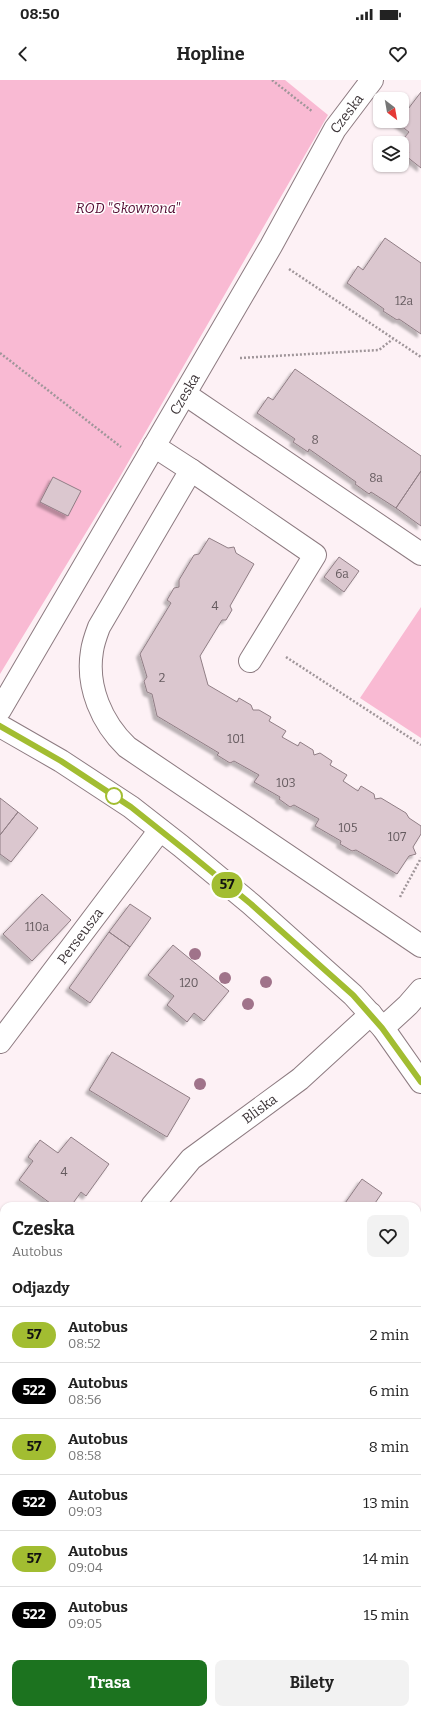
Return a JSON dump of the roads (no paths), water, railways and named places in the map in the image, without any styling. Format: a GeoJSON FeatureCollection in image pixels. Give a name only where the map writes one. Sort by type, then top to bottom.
{"type":"FeatureCollection","features":[{"type":"Feature","properties":{"kind":"street","name":"Czeska"},"geometry":{"type":"LineString","coordinates":[[0,710],[8,679],[143,456],[185,394],[280,230],[330,125],[372,80]]}},
{"type":"Feature","properties":{"kind":"street"},"geometry":{"type":"LineString","coordinates":[[185,394],[421,554]]}},
{"type":"Feature","properties":{"kind":"street"},"geometry":{"type":"LineString","coordinates":[[143,456],[191,470],[315,555],[250,661]]}},
{"type":"Feature","properties":{"kind":"street"},"geometry":{"type":"LineString","coordinates":[[191,470],[99,627],[92,650],[91,667],[98,705],[106,722],[114,735],[127,747],[421,946]]}},
{"type":"Feature","properties":{"kind":"street"},"geometry":{"type":"LineString","coordinates":[[0,726],[61,761],[131,807],[210,870],[311,956],[343,986],[377,1021],[421,1082]]}},
{"type":"Feature","properties":{"kind":"street","name":"Perseusza"},"geometry":{"type":"LineString","coordinates":[[0,1042],[160,830]]}},
{"type":"Feature","properties":{"kind":"street","name":"Bliska"},"geometry":{"type":"LineString","coordinates":[[155,1202],[191,1159],[377,1021],[408,1005],[421,990]]}},
{"type":"Feature","properties":{"kind":"park label","name":"ROD \"Skowrona\""},"geometry":{"type":"Point","coordinates":[128,208]}}]}
